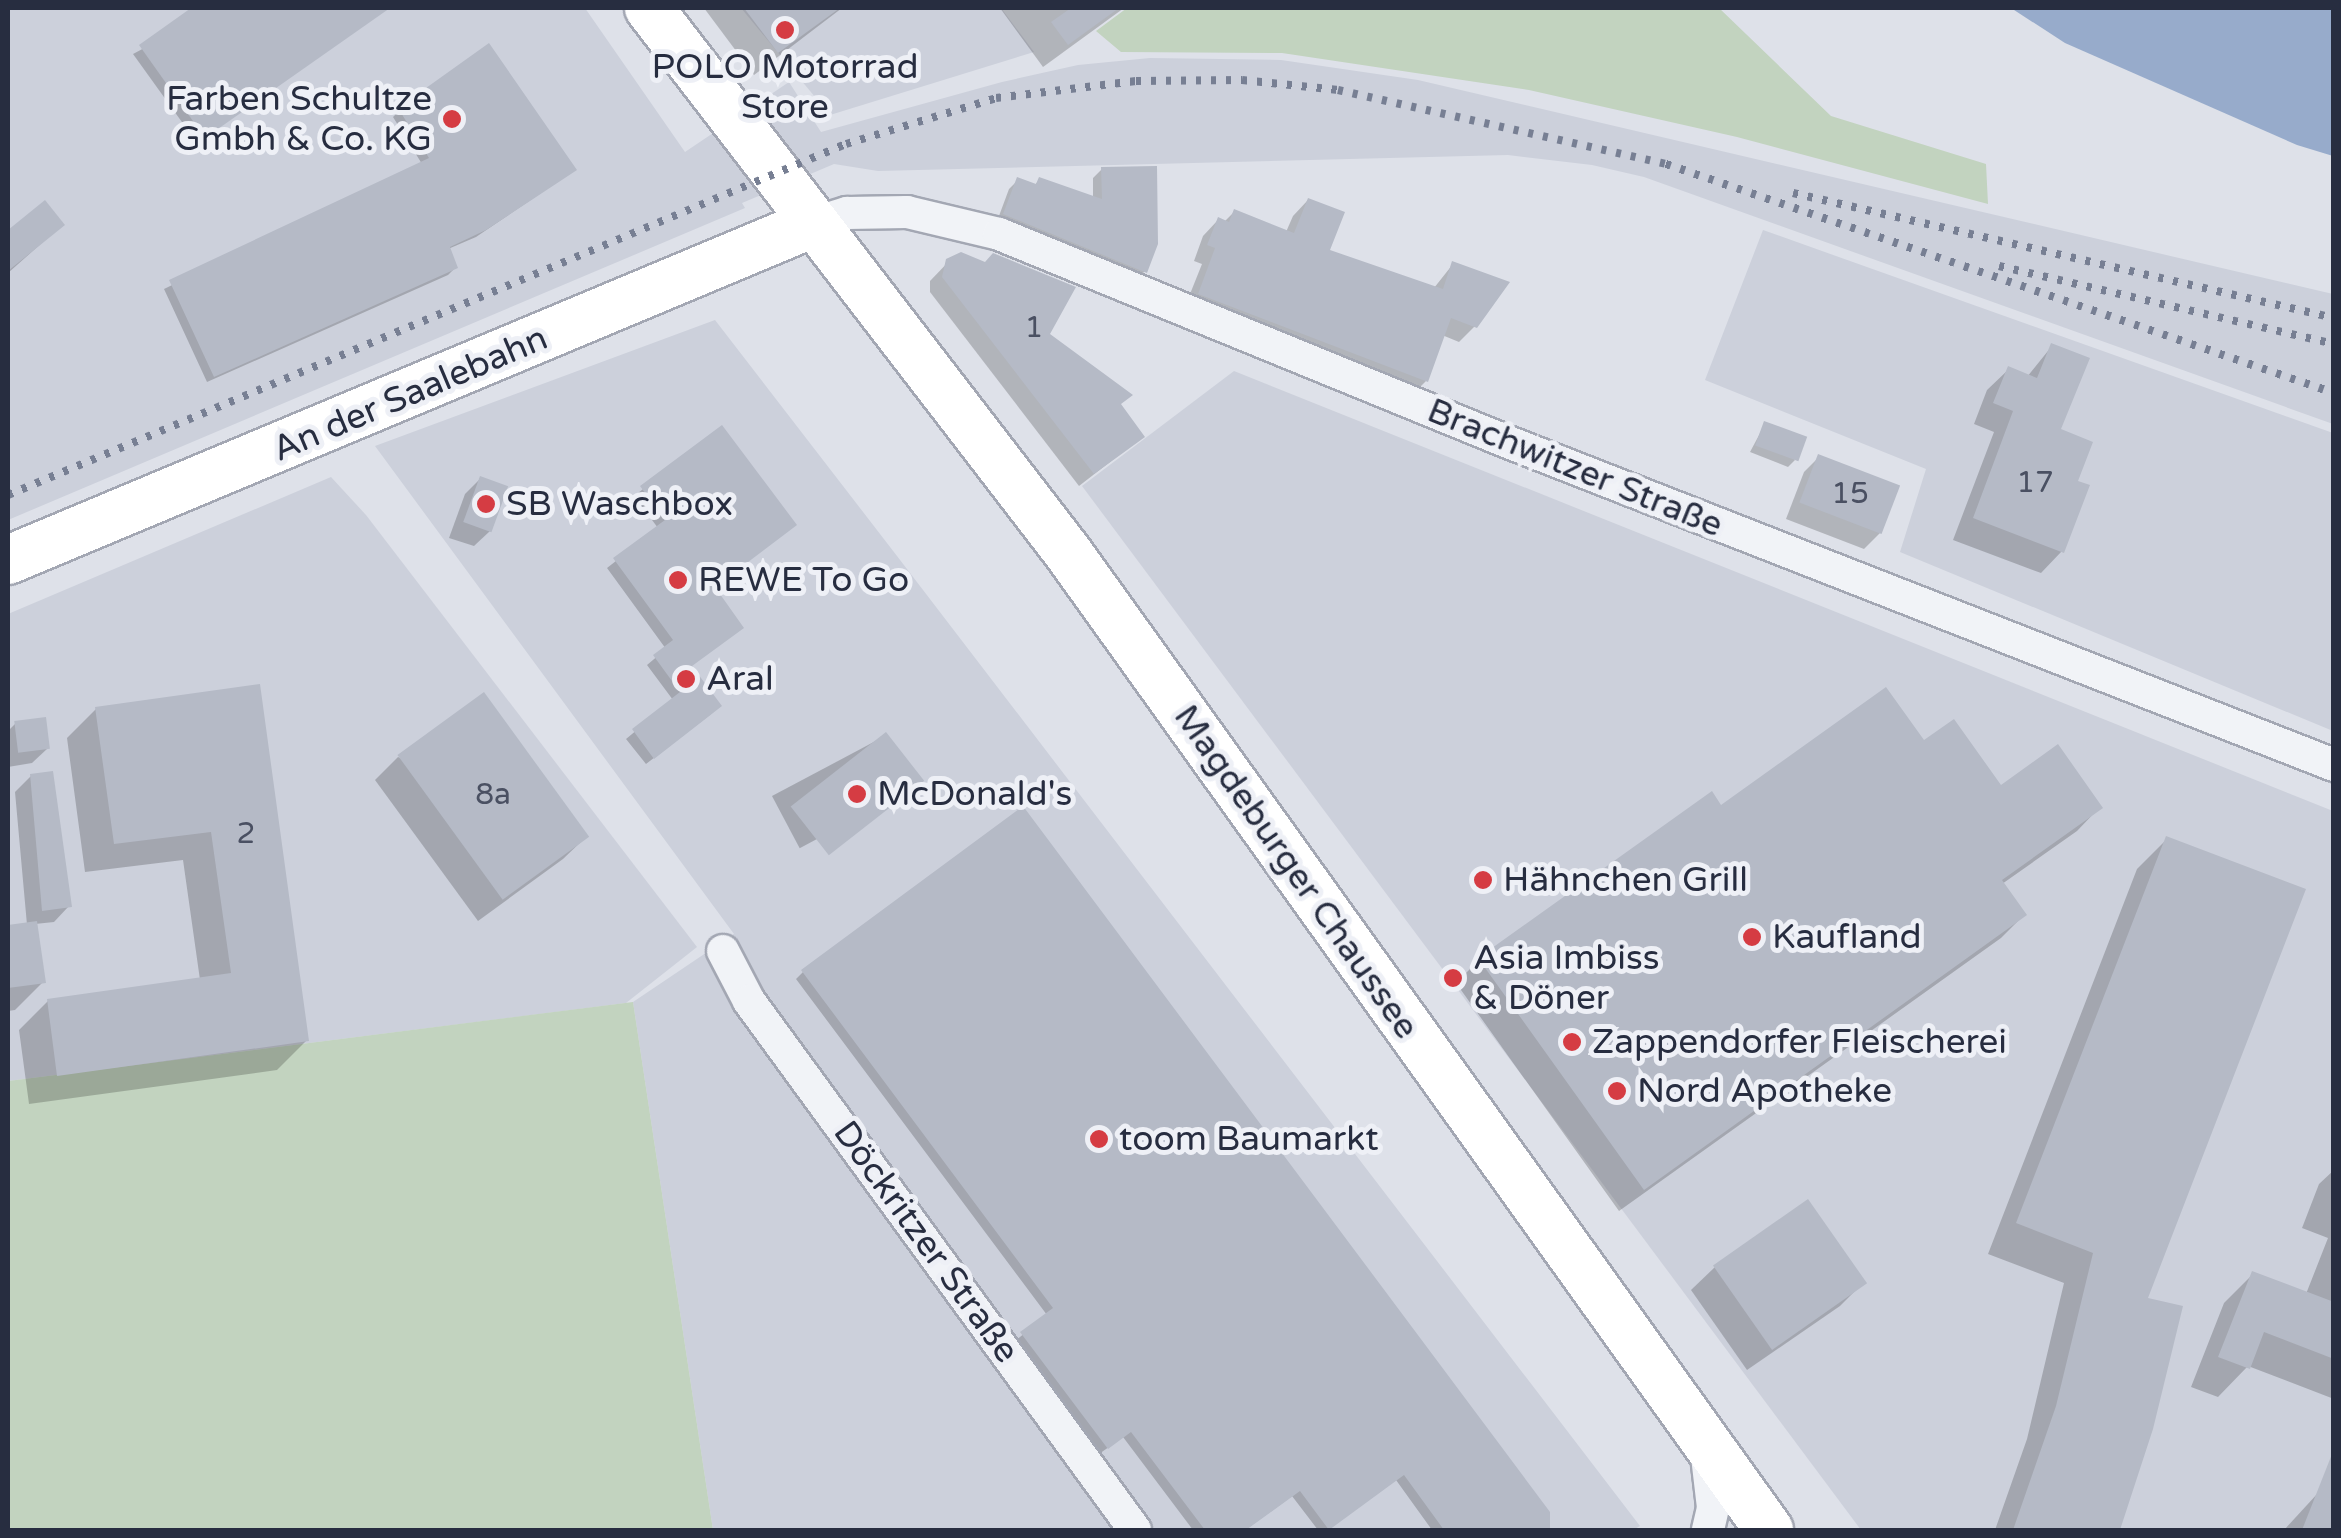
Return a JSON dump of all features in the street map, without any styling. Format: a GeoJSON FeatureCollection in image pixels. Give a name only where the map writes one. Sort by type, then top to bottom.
{"type":"FeatureCollection","features":[{"type":"Feature","properties":{"kind":"main road","name":"Magdeburger Chaussee"},"geometry":{"type":"LineString","coordinates":[[649,8],[811,224],[1069,554],[1769,1530]]}},
{"type":"Feature","properties":{"kind":"main road","name":"An der Saalebahn"},"geometry":{"type":"LineString","coordinates":[[8,560],[811,224]]}},
{"type":"Feature","properties":{"kind":"street","name":"Brachwitzer Straße"},"geometry":{"type":"LineString","coordinates":[[811,224],[846,214],[906,212],[1000,234],[1508,442],[2334,764]]}},
{"type":"Feature","properties":{"kind":"street","name":"Döckritzer Straße"},"geometry":{"type":"LineString","coordinates":[[723,951],[749,1001],[1135,1530]]}},
{"type":"Feature","properties":{"kind":"street"},"geometry":{"type":"LineString","coordinates":[[1706,1443],[1713,1508],[1708,1530]]}},
{"type":"Feature","properties":{"kind":"shaded area"},"geometry":{"type":"Polygon","coordinates":[[[8,8],[585,8],[685,152],[789,82],[821,132],[1002,82],[1078,65],[1150,58],[1281,60],[1418,80],[2333,294],[2333,424],[1644,177],[1592,165],[1508,155],[878,171],[834,164],[742,203],[745,208],[8,520],[8,8]]]}},
{"type":"Feature","properties":{"kind":"shaded area"},"geometry":{"type":"Polygon","coordinates":[[[741,8],[1001,8],[1034,52],[830,115],[741,8]]]}},
{"type":"Feature","properties":{"kind":"shaded area"},"geometry":{"type":"Polygon","coordinates":[[[1763,230],[2333,433],[2333,731],[1900,552],[1926,469],[1705,380],[1763,230]]]}},
{"type":"Feature","properties":{"kind":"shaded area"},"geometry":{"type":"Polygon","coordinates":[[[715,320],[1640,1526],[1633,1530],[713,1530],[633,1002],[734,934],[375,446],[715,320]]]}},
{"type":"Feature","properties":{"kind":"shaded area"},"geometry":{"type":"Polygon","coordinates":[[[1234,371],[2333,811],[2333,1530],[1861,1530],[1082,486],[1234,371]]]}},
{"type":"Feature","properties":{"kind":"shaded area"},"geometry":{"type":"Polygon","coordinates":[[[331,477],[366,515],[697,947],[626,1003],[8,1081],[8,614],[331,477]]]}},
{"type":"Feature","properties":{"kind":"green space"},"geometry":{"type":"Polygon","coordinates":[[[1127,8],[1719,8],[1831,116],[1986,164],[1988,204],[1737,137],[1529,90],[1282,53],[1121,52],[1096,31],[1127,8]]]}},
{"type":"Feature","properties":{"kind":"green space"},"geometry":{"type":"Polygon","coordinates":[[[633,1002],[713,1530],[8,1530],[8,1081],[633,1002]]]}},
{"type":"Feature","properties":{"kind":"water"},"geometry":{"type":"Polygon","coordinates":[[[2011,8],[2333,8],[2333,156],[2297,145],[2065,43],[2011,8]]]}},
{"type":"Feature","properties":{"kind":"building"},"geometry":{"type":"Polygon","coordinates":[[[191,8],[390,8],[205,138],[139,45],[191,8]]]}},
{"type":"Feature","properties":{"kind":"building","name":"POLO Motorrad Store"},"geometry":{"type":"Polygon","coordinates":[[[744,8],[840,8],[778,53],[744,8]]]}},
{"type":"Feature","properties":{"kind":"building"},"geometry":{"type":"Polygon","coordinates":[[[1071,8],[1119,8],[1068,45],[1051,22],[1071,8]]]}},
{"type":"Feature","properties":{"kind":"building"},"geometry":{"type":"Polygon","coordinates":[[[489,43],[577,170],[486,230],[450,247],[458,268],[214,377],[169,280],[429,158],[398,108],[489,43]]]}},
{"type":"Feature","properties":{"kind":"building"},"geometry":{"type":"Polygon","coordinates":[[[1157,166],[1158,244],[1147,273],[1003,214],[1017,177],[1036,184],[1039,177],[1102,199],[1101,167],[1157,166]]]}},
{"type":"Feature","properties":{"kind":"building"},"geometry":{"type":"Polygon","coordinates":[[[1308,198],[1345,212],[1330,250],[1443,289],[1452,261],[1510,282],[1477,328],[1451,318],[1428,382],[1198,294],[1215,248],[1207,245],[1218,217],[1229,222],[1234,209],[1294,233],[1308,198]]]}},
{"type":"Feature","properties":{"kind":"building"},"geometry":{"type":"Polygon","coordinates":[[[45,200],[65,225],[8,271],[8,230],[45,200]]]}},
{"type":"Feature","properties":{"kind":"building"},"geometry":{"type":"Polygon","coordinates":[[[961,252],[985,262],[993,253],[1076,287],[1050,334],[1133,395],[1121,404],[1145,437],[1094,474],[942,277],[946,259],[961,252]]]}},
{"type":"Feature","properties":{"kind":"building"},"geometry":{"type":"Polygon","coordinates":[[[2051,343],[2090,358],[2061,429],[2093,442],[2078,481],[2090,485],[2064,553],[1973,518],[2013,411],[1993,403],[2008,366],[2037,378],[2051,343]]]}},
{"type":"Feature","properties":{"kind":"building"},"geometry":{"type":"Polygon","coordinates":[[[1764,421],[1807,437],[1798,461],[1755,445],[1764,421]]]}},
{"type":"Feature","properties":{"kind":"building"},"geometry":{"type":"Polygon","coordinates":[[[722,425],[797,525],[715,587],[744,628],[692,666],[722,706],[654,759],[632,729],[680,692],[653,655],[673,640],[613,558],[665,520],[640,486],[722,425]]]}},
{"type":"Feature","properties":{"kind":"building"},"geometry":{"type":"Polygon","coordinates":[[[1818,454],[1900,486],[1882,534],[1799,503],[1818,454]]]}},
{"type":"Feature","properties":{"kind":"building","name":"SB Waschbox"},"geometry":{"type":"Polygon","coordinates":[[[480,476],[508,486],[491,532],[463,522],[480,476]]]}},
{"type":"Feature","properties":{"kind":"building"},"geometry":{"type":"Polygon","coordinates":[[[260,684],[309,1041],[57,1076],[47,999],[231,973],[211,832],[114,844],[95,707],[260,684]]]}},
{"type":"Feature","properties":{"kind":"building","name":"Kaufland"},"geometry":{"type":"Polygon","coordinates":[[[1886,687],[1924,740],[1954,719],[2001,785],[2058,744],[2103,808],[2002,880],[2027,915],[1644,1190],[1478,958],[1712,791],[1721,805],[1886,687]]]}},
{"type":"Feature","properties":{"kind":"building"},"geometry":{"type":"Polygon","coordinates":[[[484,692],[589,837],[503,900],[397,755],[484,692]]]}},
{"type":"Feature","properties":{"kind":"building"},"geometry":{"type":"Polygon","coordinates":[[[46,717],[50,749],[18,753],[14,721],[46,717]]]}},
{"type":"Feature","properties":{"kind":"building","name":"McDonald's"},"geometry":{"type":"Polygon","coordinates":[[[886,732],[924,781],[829,855],[791,806],[886,732]]]}},
{"type":"Feature","properties":{"kind":"building"},"geometry":{"type":"Polygon","coordinates":[[[53,771],[72,907],[42,911],[30,774],[53,771]]]}},
{"type":"Feature","properties":{"kind":"building","name":"toom Baumarkt"},"geometry":{"type":"Polygon","coordinates":[[[1023,806],[1550,1512],[1550,1530],[1444,1530],[1404,1475],[1329,1530],[1300,1491],[1246,1530],[1205,1530],[1131,1432],[1108,1449],[1020,1332],[1053,1308],[801,970],[1023,806]]]}},
{"type":"Feature","properties":{"kind":"building"},"geometry":{"type":"Polygon","coordinates":[[[2166,836],[2306,889],[2148,1298],[2183,1306],[2153,1429],[2120,1530],[2013,1530],[2056,1406],[2093,1253],[2016,1223],[2166,836]]]}},
{"type":"Feature","properties":{"kind":"building"},"geometry":{"type":"Polygon","coordinates":[[[37,921],[46,983],[8,988],[8,925],[37,921]]]}},
{"type":"Feature","properties":{"kind":"building"},"geometry":{"type":"Polygon","coordinates":[[[1808,1199],[1867,1283],[1772,1350],[1713,1266],[1808,1199]]]}},
{"type":"Feature","properties":{"kind":"building"},"geometry":{"type":"Polygon","coordinates":[[[2252,1271],[2334,1302],[2334,1359],[2264,1332],[2250,1369],[2218,1357],[2252,1271]]]}},
{"type":"Feature","properties":{"kind":"building"},"geometry":{"type":"Polygon","coordinates":[[[2332,1454],[2334,1530],[2302,1530],[2332,1454]]]}},
{"type":"Feature","properties":{"kind":"railway"},"geometry":{"type":"LineString","coordinates":[[8,495],[846,144],[996,98],[1136,81],[1242,80],[1338,90],[1666,164],[2334,393]]}},
{"type":"Feature","properties":{"kind":"railway"},"geometry":{"type":"LineString","coordinates":[[1793,193],[2334,318]]}},
{"type":"Feature","properties":{"kind":"railway"},"geometry":{"type":"LineString","coordinates":[[1999,266],[2334,344]]}},
{"type":"Feature","properties":{"kind":"place","name":"POLO Motorrad Store"},"geometry":{"type":"Point","coordinates":[785,30]}},
{"type":"Feature","properties":{"kind":"place","name":"Farben Schultze Gmbh & Co. KG"},"geometry":{"type":"Point","coordinates":[452,119]}},
{"type":"Feature","properties":{"kind":"place","name":"SB Waschbox"},"geometry":{"type":"Point","coordinates":[486,504]}},
{"type":"Feature","properties":{"kind":"place","name":"REWE To Go"},"geometry":{"type":"Point","coordinates":[678,580]}},
{"type":"Feature","properties":{"kind":"place","name":"Aral"},"geometry":{"type":"Point","coordinates":[686,679]}},
{"type":"Feature","properties":{"kind":"place","name":"McDonald's"},"geometry":{"type":"Point","coordinates":[857,794]}},
{"type":"Feature","properties":{"kind":"place","name":"Hähnchen Grill"},"geometry":{"type":"Point","coordinates":[1483,880]}},
{"type":"Feature","properties":{"kind":"place","name":"Kaufland"},"geometry":{"type":"Point","coordinates":[1752,937]}},
{"type":"Feature","properties":{"kind":"place","name":"Asia Imbiss & Döner"},"geometry":{"type":"Point","coordinates":[1453,978]}},
{"type":"Feature","properties":{"kind":"place","name":"Zappendorfer Fleischerei"},"geometry":{"type":"Point","coordinates":[1572,1042]}},
{"type":"Feature","properties":{"kind":"place","name":"Nord Apotheke"},"geometry":{"type":"Point","coordinates":[1617,1091]}},
{"type":"Feature","properties":{"kind":"place","name":"toom Baumarkt"},"geometry":{"type":"Point","coordinates":[1099,1139]}}]}
